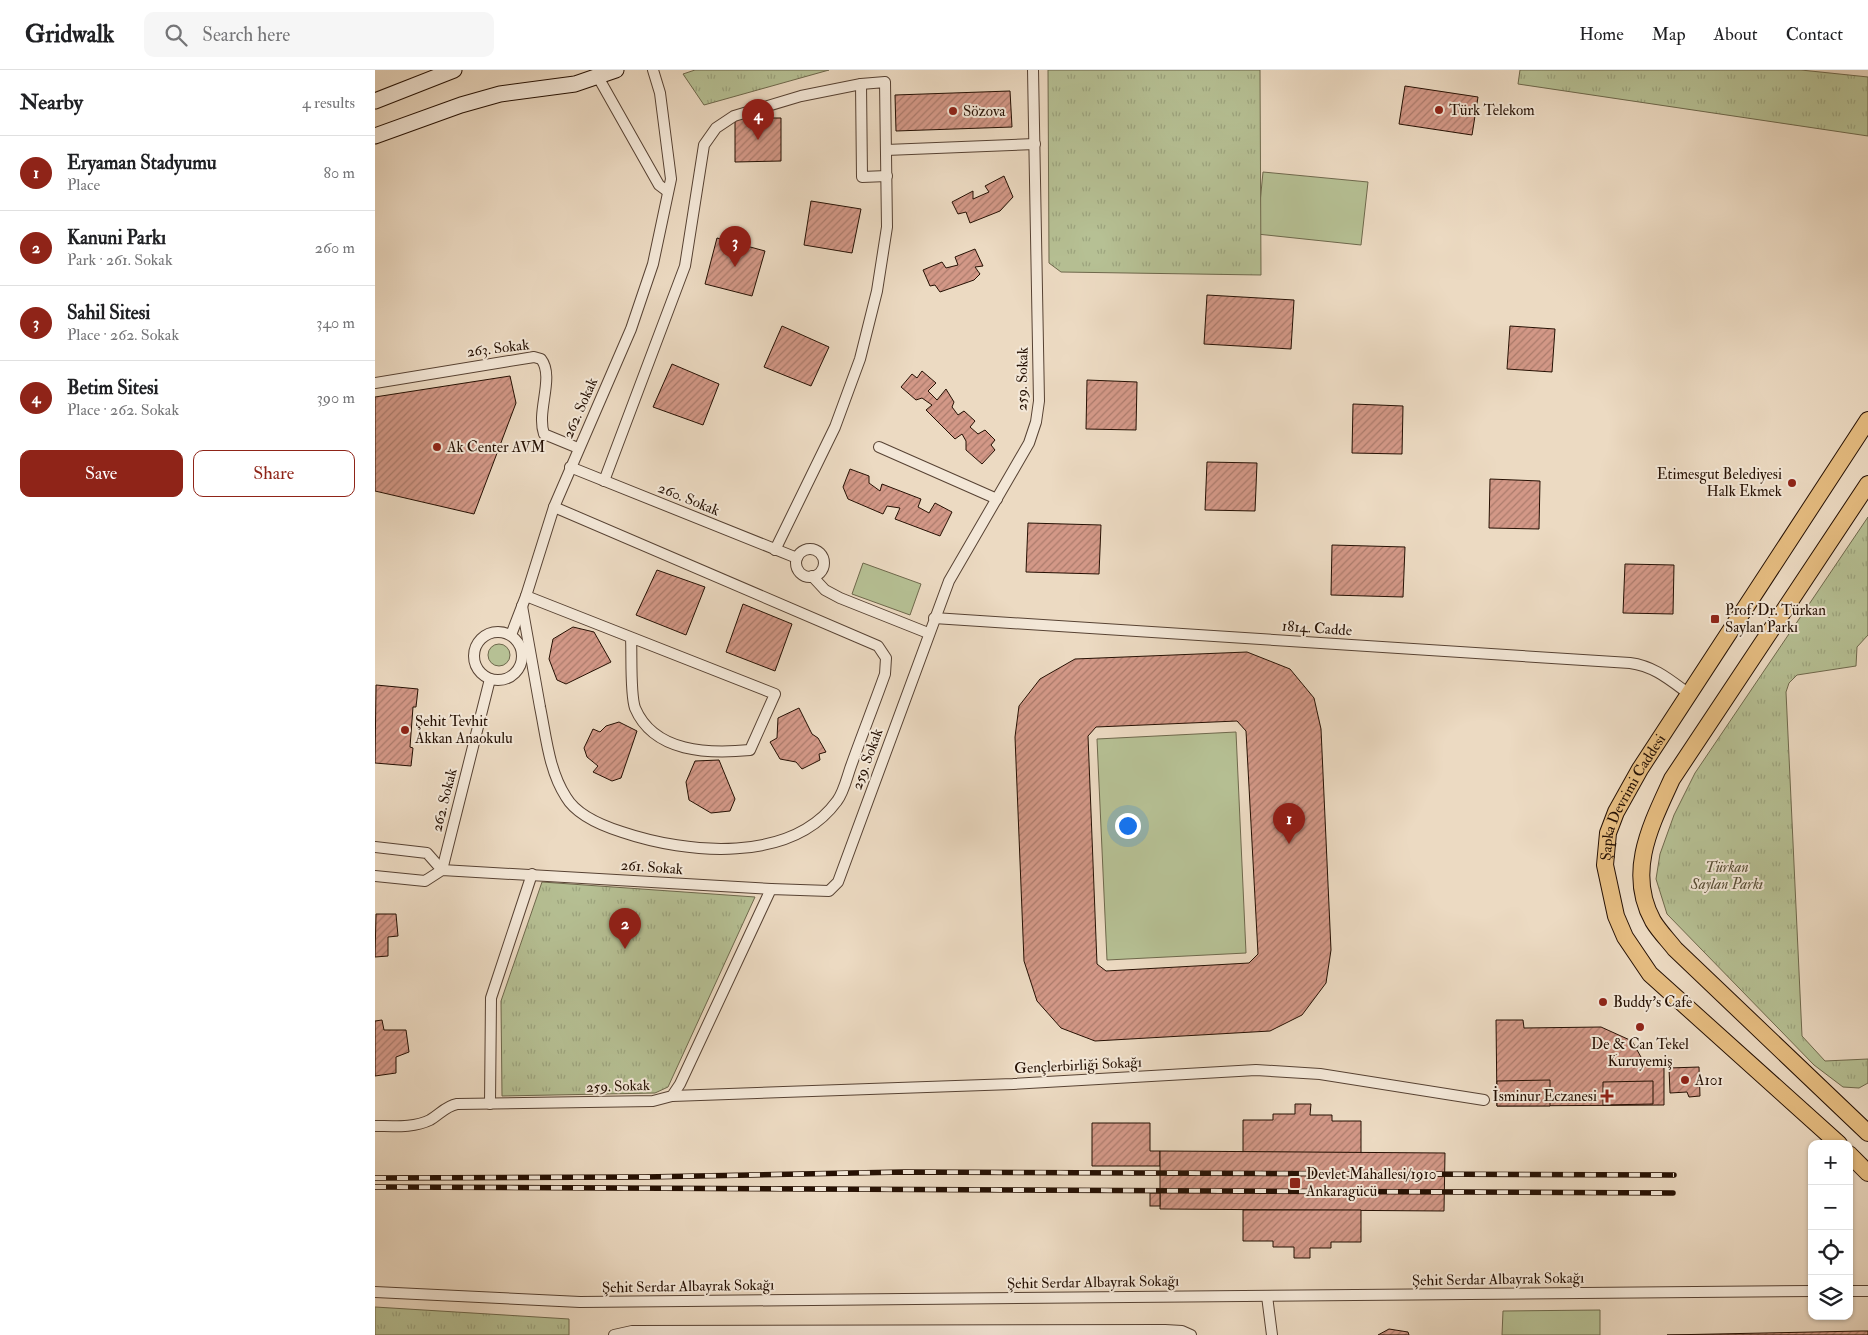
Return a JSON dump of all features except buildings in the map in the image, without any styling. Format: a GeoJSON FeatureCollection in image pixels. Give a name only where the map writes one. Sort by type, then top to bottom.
{"type":"FeatureCollection","features":[{"type":"Feature","properties":{"kind":"main road"},"geometry":{"type":"LineString","coordinates":[[375,101],[454,70]]}},
{"type":"Feature","properties":{"kind":"main road"},"geometry":{"type":"LineString","coordinates":[[375,136],[461,105],[500,94],[575,84],[592,73],[616,70]]}},
{"type":"Feature","properties":{"kind":"main road","name":"Şapka Devrimi Caddesi"},"geometry":{"type":"LineString","coordinates":[[1835,1140],[1650,974],[1625,937],[1616,916],[1605,865],[1608,833],[1616,812],[1640,769],[1868,420]]}},
{"type":"Feature","properties":{"kind":"main road","name":"Şapka Devrimi Caddesi"},"geometry":{"type":"LineString","coordinates":[[1848,1140],[1865,1125],[1675,949],[1653,922],[1644,897],[1641,879],[1643,854],[1648,830],[1672,779],[1868,484]]}},
{"type":"Feature","properties":{"kind":"main road"},"geometry":{"type":"LineString","coordinates":[[1853,1158],[1868,1173]]}},
{"type":"Feature","properties":{"kind":"street","name":"262. Sokak"},"geometry":{"type":"LineString","coordinates":[[511,635],[526,596],[554,506],[644,296],[662,228],[667,191],[671,179],[660,93],[653,70]]}},
{"type":"Feature","properties":{"kind":"street","name":"259. Sokak"},"geometry":{"type":"LineString","coordinates":[[375,1126],[417,1124],[428,1120],[449,1106],[653,1101],[672,1096],[680,1084],[771,889],[829,891],[838,882],[949,581],[1029,443],[1036,422],[1039,401],[1033,70]]}},
{"type":"Feature","properties":{"kind":"street"},"geometry":{"type":"LineString","coordinates":[[592,73],[659,185],[667,191]]}},
{"type":"Feature","properties":{"kind":"street"},"geometry":{"type":"LineString","coordinates":[[604,481],[685,266],[704,145],[716,128],[733,116],[801,96],[861,84],[885,82],[887,227],[877,290],[860,359],[835,427],[775,550]]}},
{"type":"Feature","properties":{"kind":"street"},"geometry":{"type":"LineString","coordinates":[[861,84],[862,177],[887,176]]}},
{"type":"Feature","properties":{"kind":"street"},"geometry":{"type":"LineString","coordinates":[[886,150],[1035,144]]}},
{"type":"Feature","properties":{"kind":"street","name":"263. Sokak"},"geometry":{"type":"LineString","coordinates":[[375,383],[534,357],[541,359],[547,370],[540,424],[544,434],[578,448]]}},
{"type":"Feature","properties":{"kind":"street"},"geometry":{"type":"LineString","coordinates":[[879,447],[997,499]]}},
{"type":"Feature","properties":{"kind":"street","name":"260. Sokak"},"geometry":{"type":"LineString","coordinates":[[570,467],[797,558]]}},
{"type":"Feature","properties":{"kind":"street"},"geometry":{"type":"LineString","coordinates":[[522,606],[553,769],[566,798],[580,813],[610,828],[665,845],[698,849],[736,849],[772,842],[800,833],[820,820],[838,800],[885,674],[886,658],[879,646],[554,506]]}},
{"type":"Feature","properties":{"kind":"street"},"geometry":{"type":"LineString","coordinates":[[812,576],[823,568],[824,559],[819,552],[806,549],[797,558],[799,572],[812,576],[825,590],[840,598],[929,632]]}},
{"type":"Feature","properties":{"kind":"street"},"geometry":{"type":"LineString","coordinates":[[526,596],[775,694],[750,750],[725,753],[701,751],[678,746],[657,736],[645,724],[635,706],[631,638]]}},
{"type":"Feature","properties":{"kind":"street","name":"1814. Cadde"},"geometry":{"type":"LineString","coordinates":[[934,618],[1630,663],[1645,665],[1656,670],[1689,694]]}},
{"type":"Feature","properties":{"kind":"street"},"geometry":{"type":"LineString","coordinates":[[496,632],[511,635],[521,647],[521,662],[518,669],[507,678],[490,679],[477,669],[474,661],[476,644],[489,633],[496,632]]}},
{"type":"Feature","properties":{"kind":"street","name":"262. Sokak"},"geometry":{"type":"LineString","coordinates":[[442,870],[490,679]]}},
{"type":"Feature","properties":{"kind":"street"},"geometry":{"type":"LineString","coordinates":[[375,847],[427,852],[442,870]]}},
{"type":"Feature","properties":{"kind":"street","name":"261. Sokak"},"geometry":{"type":"LineString","coordinates":[[375,876],[425,881],[442,870],[771,889]]}},
{"type":"Feature","properties":{"kind":"street"},"geometry":{"type":"LineString","coordinates":[[490,1104],[491,998],[532,874]]}},
{"type":"Feature","properties":{"kind":"street","name":"Gençlerbirliği Sokağı"},"geometry":{"type":"LineString","coordinates":[[672,1096],[1013,1084],[1257,1070],[1320,1074],[1484,1100]]}},
{"type":"Feature","properties":{"kind":"street","name":"Şehit Serdar Albayrak Sokağı"},"geometry":{"type":"LineString","coordinates":[[375,1292],[580,1302],[1808,1291]]}},
{"type":"Feature","properties":{"kind":"street"},"geometry":{"type":"LineString","coordinates":[[1853,1291],[1868,1291]]}},
{"type":"Feature","properties":{"kind":"street"},"geometry":{"type":"LineString","coordinates":[[1267,1296],[1272,1335]]}},
{"type":"Feature","properties":{"kind":"street"},"geometry":{"type":"LineString","coordinates":[[614,1335],[632,1331],[1165,1330],[1191,1335]]}},
{"type":"Feature","properties":{"kind":"green space"},"geometry":{"type":"Polygon","coordinates":[[[695,70],[829,70],[704,105],[683,74],[695,70]]]}},
{"type":"Feature","properties":{"kind":"green space"},"geometry":{"type":"Polygon","coordinates":[[[1048,70],[1260,70],[1261,275],[1061,272],[1049,263],[1048,70]]]}},
{"type":"Feature","properties":{"kind":"green space"},"geometry":{"type":"Polygon","coordinates":[[[1520,70],[1801,70],[1868,77],[1868,136],[1518,84],[1520,70]]]}},
{"type":"Feature","properties":{"kind":"green space"},"geometry":{"type":"Polygon","coordinates":[[[1263,172],[1368,182],[1361,245],[1257,234],[1263,172]]]}},
{"type":"Feature","properties":{"kind":"green space","name":"Türkan Saylan Parkı"},"geometry":{"type":"Polygon","coordinates":[[[1868,517],[1868,635],[1857,647],[1856,666],[1797,675],[1789,683],[1786,692],[1802,1036],[1825,1061],[1868,1059],[1868,1083],[1859,1088],[1843,1087],[1814,1065],[1667,914],[1656,879],[1660,854],[1674,815],[1695,773],[1868,517]]]}},
{"type":"Feature","properties":{"kind":"green space"},"geometry":{"type":"Polygon","coordinates":[[[863,563],[921,584],[910,615],[852,594],[863,563]]]}},
{"type":"Feature","properties":{"kind":"green space"},"geometry":{"type":"Polygon","coordinates":[[[495,644],[503,644],[510,651],[510,659],[503,666],[495,666],[488,659],[488,651],[495,644]]]}},
{"type":"Feature","properties":{"kind":"green space"},"geometry":{"type":"Polygon","coordinates":[[[1236,732],[1246,953],[1107,960],[1097,739],[1236,732]]]}},
{"type":"Feature","properties":{"kind":"green space"},"geometry":{"type":"Polygon","coordinates":[[[542,882],[755,897],[668,1087],[655,1093],[502,1096],[501,1001],[542,882]]]}},
{"type":"Feature","properties":{"kind":"green space"},"geometry":{"type":"Polygon","coordinates":[[[375,1307],[569,1319],[569,1335],[375,1335],[375,1307]]]}},
{"type":"Feature","properties":{"kind":"green space"},"geometry":{"type":"Polygon","coordinates":[[[1600,1310],[1600,1335],[1502,1335],[1503,1311],[1600,1310]]]}},
{"type":"Feature","properties":{"kind":"railway"},"geometry":{"type":"LineString","coordinates":[[375,1178],[645,1177],[904,1172],[1674,1175]]}},
{"type":"Feature","properties":{"kind":"railway"},"geometry":{"type":"LineString","coordinates":[[375,1187],[1673,1193]]}},
{"type":"Feature","properties":{"kind":"place","name":"Türk Telekom"},"geometry":{"type":"Point","coordinates":[1439,110]}},
{"type":"Feature","properties":{"kind":"place","name":"Sözova"},"geometry":{"type":"Point","coordinates":[953,111]}},
{"type":"Feature","properties":{"kind":"place","name":"Betim Sitesi"},"geometry":{"type":"Point","coordinates":[758,140]}},
{"type":"Feature","properties":{"kind":"place","name":"Sahil Sitesi"},"geometry":{"type":"Point","coordinates":[735,267]}},
{"type":"Feature","properties":{"kind":"place","name":"Ak Center AVM"},"geometry":{"type":"Point","coordinates":[437,447]}},
{"type":"Feature","properties":{"kind":"place","name":"Etimesgut Belediyesi Halk Ekmek"},"geometry":{"type":"Point","coordinates":[1792,483]}},
{"type":"Feature","properties":{"kind":"place","name":"Prof. Dr. Türkan Saylan Parkı"},"geometry":{"type":"Point","coordinates":[1715,619]}},
{"type":"Feature","properties":{"kind":"place","name":"Şehit Tevhit Akkan Anaokulu"},"geometry":{"type":"Point","coordinates":[405,730]}},
{"type":"Feature","properties":{"kind":"place","name":"Eryaman Stadyumu"},"geometry":{"type":"Point","coordinates":[1289,844]}},
{"type":"Feature","properties":{"kind":"place","name":"Kanuni Parkı"},"geometry":{"type":"Point","coordinates":[625,949]}},
{"type":"Feature","properties":{"kind":"place","name":"Buddy's Cafe"},"geometry":{"type":"Point","coordinates":[1603,1002]}},
{"type":"Feature","properties":{"kind":"place","name":"De & Can Tekel Kuruyemiş"},"geometry":{"type":"Point","coordinates":[1640,1027]}},
{"type":"Feature","properties":{"kind":"place","name":"A101"},"geometry":{"type":"Point","coordinates":[1685,1080]}},
{"type":"Feature","properties":{"kind":"place","name":"İsminur Eczanesi"},"geometry":{"type":"Point","coordinates":[1607,1096]}},
{"type":"Feature","properties":{"kind":"place","name":"Devlet Mahallesi/1910 Ankaragücü"},"geometry":{"type":"Point","coordinates":[1295,1183]}}]}
